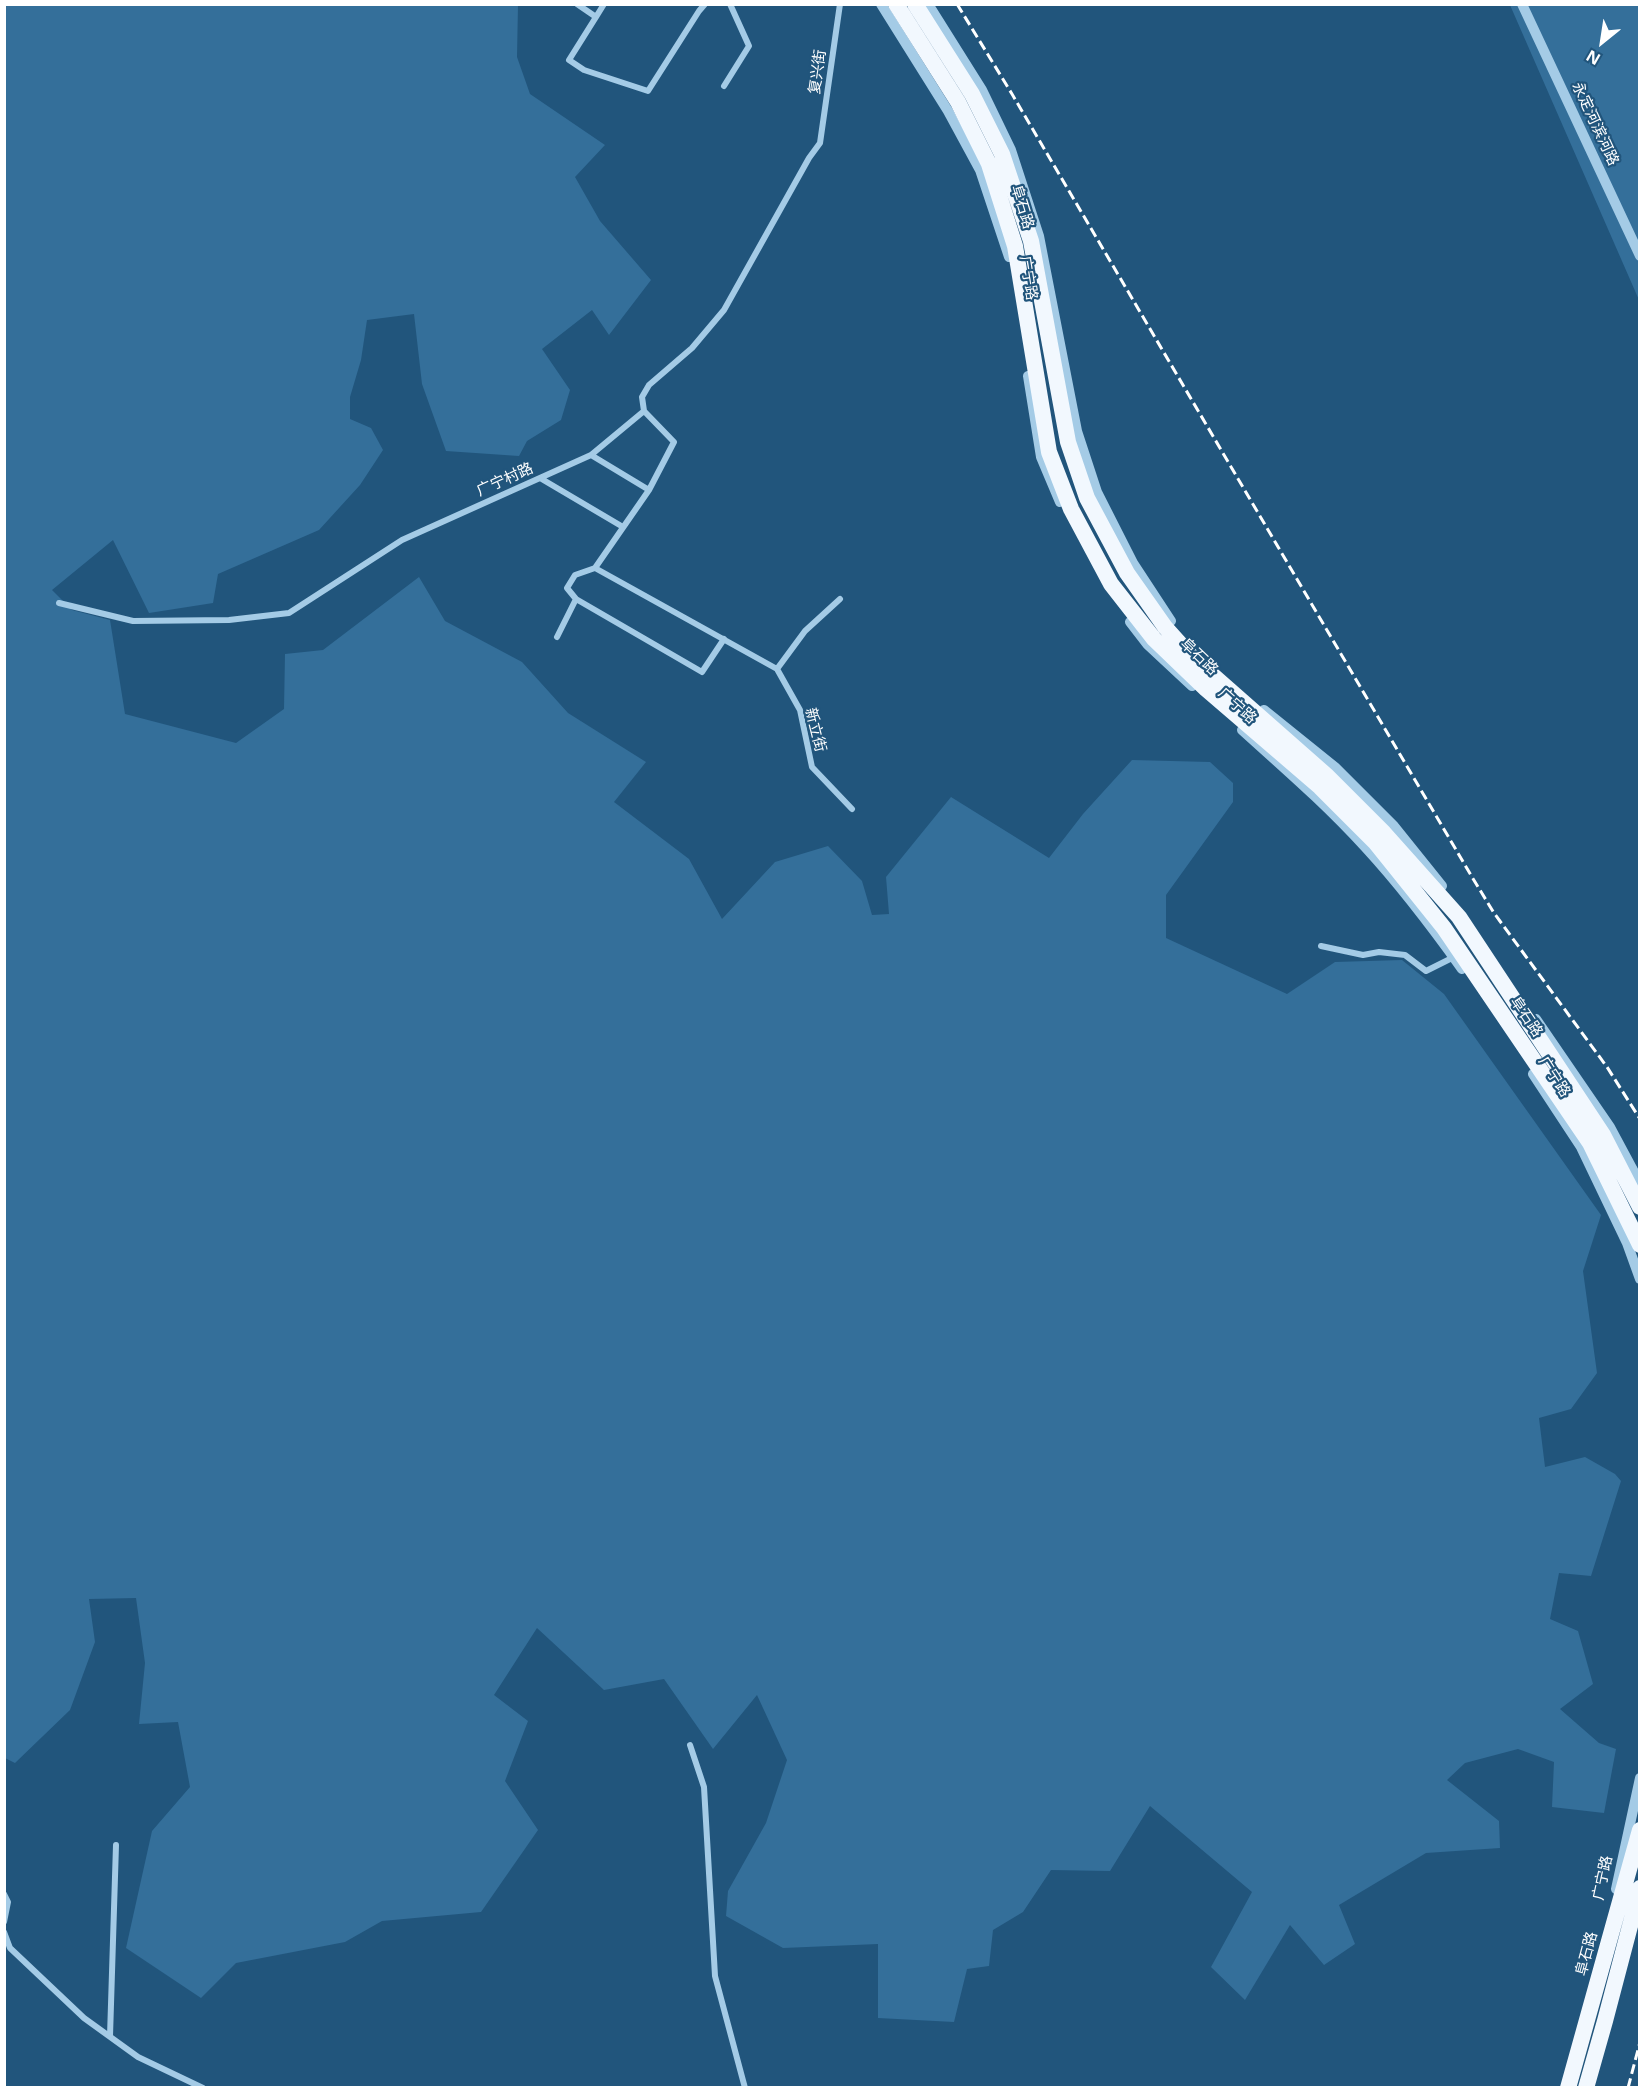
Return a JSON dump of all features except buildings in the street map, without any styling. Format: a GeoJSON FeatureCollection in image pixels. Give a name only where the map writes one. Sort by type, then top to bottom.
{"type":"FeatureCollection","features":[{"type":"Feature","properties":{"kind":"highway","name":"阜石路"},"geometry":{"type":"LineString","coordinates":[[896,4],[958,102],[989,164],[1015,246],[1049,452],[1071,509],[1110,584],[1154,639],[1206,689],[1320,787],[1375,842],[1444,928],[1590,1143],[1640,1245]]}},
{"type":"Feature","properties":{"kind":"highway","name":"阜石路"},"geometry":{"type":"LineString","coordinates":[[915,4],[972,94],[1002,154],[1031,241],[1068,442],[1087,498],[1126,573],[1165,627],[1192,657],[1326,775],[1384,833],[1459,917],[1603,1135],[1640,1207]]}},
{"type":"Feature","properties":{"kind":"highway","name":"阜石路"},"geometry":{"type":"LineString","coordinates":[[1568,2088],[1640,1830]]}},
{"type":"Feature","properties":{"kind":"highway"},"geometry":{"type":"LineString","coordinates":[[1586,2088],[1640,1888]]}},
{"type":"Feature","properties":{"kind":"street"},"geometry":{"type":"LineString","coordinates":[[577,4],[596,17]]}},
{"type":"Feature","properties":{"kind":"street"},"geometry":{"type":"LineString","coordinates":[[604,4],[569,60],[584,70],[648,91],[705,4]]}},
{"type":"Feature","properties":{"kind":"street"},"geometry":{"type":"LineString","coordinates":[[724,86],[749,46],[730,4]]}},
{"type":"Feature","properties":{"kind":"street","name":"复兴街"},"geometry":{"type":"LineString","coordinates":[[644,411],[642,397],[649,385],[692,348],[724,310],[820,142],[840,4]]}},
{"type":"Feature","properties":{"kind":"street","name":"广宁路"},"geometry":{"type":"LineString","coordinates":[[881,4],[948,111],[980,170],[1008,251],[1041,457],[1065,514],[1106,589],[1147,645],[1314,795],[1366,847],[1437,933],[1488,1003],[1581,1147],[1627,1243],[1640,1279]]}},
{"type":"Feature","properties":{"kind":"street","name":"广宁路"},"geometry":{"type":"LineString","coordinates":[[928,4],[982,90],[1011,150],[1039,236],[1077,431],[1097,492],[1133,563],[1167,616],[1191,646],[1219,674],[1336,768],[1393,825],[1462,912],[1610,1127],[1640,1183]]}},
{"type":"Feature","properties":{"kind":"street","name":"永定河滨河路"},"geometry":{"type":"LineString","coordinates":[[1522,4],[1640,256]]}},
{"type":"Feature","properties":{"kind":"street"},"geometry":{"type":"LineString","coordinates":[[644,411],[674,442],[649,490],[595,568],[575,574],[567,588],[576,599],[702,672],[724,639]]}},
{"type":"Feature","properties":{"kind":"street","name":"广宁村路"},"geometry":{"type":"LineString","coordinates":[[59,603],[133,621],[229,620],[290,613],[402,540],[591,455],[644,411]]}},
{"type":"Feature","properties":{"kind":"street"},"geometry":{"type":"LineString","coordinates":[[591,455],[649,490]]}},
{"type":"Feature","properties":{"kind":"street"},"geometry":{"type":"LineString","coordinates":[[540,478],[623,527]]}},
{"type":"Feature","properties":{"kind":"street"},"geometry":{"type":"LineString","coordinates":[[595,568],[777,669],[804,631],[840,599]]}},
{"type":"Feature","properties":{"kind":"street"},"geometry":{"type":"LineString","coordinates":[[557,637],[576,599]]}},
{"type":"Feature","properties":{"kind":"street","name":"新立街"},"geometry":{"type":"LineString","coordinates":[[777,669],[800,710],[813,767],[852,809]]}},
{"type":"Feature","properties":{"kind":"street"},"geometry":{"type":"LineString","coordinates":[[1322,946],[1363,955],[1380,952],[1405,955],[1426,971],[1454,957]]}},
{"type":"Feature","properties":{"kind":"street"},"geometry":{"type":"LineString","coordinates":[[690,1745],[704,1787],[715,1976],[745,2088]]}},
{"type":"Feature","properties":{"kind":"street","name":"广宁路"},"geometry":{"type":"LineString","coordinates":[[1568,2088],[1596,1979],[1640,1778]]}},
{"type":"Feature","properties":{"kind":"street"},"geometry":{"type":"LineString","coordinates":[[110,2036],[116,1845]]}},
{"type":"Feature","properties":{"kind":"street"},"geometry":{"type":"LineString","coordinates":[[4,1894],[8,1902],[5,1919]]}},
{"type":"Feature","properties":{"kind":"street"},"geometry":{"type":"LineString","coordinates":[[1592,2088],[1605,2046],[1640,1902]]}},
{"type":"Feature","properties":{"kind":"street"},"geometry":{"type":"LineString","coordinates":[[4,1932],[10,1948],[84,2018],[138,2057],[203,2088]]}},
{"type":"Feature","properties":{"kind":"shaded area"},"geometry":{"type":"Polygon","coordinates":[[[4,5],[518,5],[517,57],[530,94],[605,145],[575,177],[600,221],[651,280],[609,335],[592,310],[542,349],[570,390],[561,420],[527,441],[519,456],[446,451],[422,384],[414,314],[367,320],[361,360],[350,397],[350,419],[371,428],[383,450],[360,485],[319,530],[218,574],[213,603],[149,613],[113,540],[52,590],[72,610],[110,620],[125,714],[236,743],[284,709],[285,654],[323,650],[419,577],[445,621],[522,662],[568,713],[646,762],[614,802],[689,859],[722,919],[775,862],[828,846],[862,881],[872,915],[889,914],[886,877],[951,797],[1049,858],[1083,814],[1132,760],[1210,762],[1233,783],[1233,802],[1166,895],[1166,938],[1287,994],[1335,962],[1402,960],[1444,994],[1601,1215],[1583,1271],[1597,1373],[1571,1409],[1539,1418],[1545,1467],[1585,1457],[1615,1474],[1621,1481],[1591,1576],[1559,1573],[1550,1619],[1578,1631],[1593,1684],[1560,1709],[1599,1743],[1616,1749],[1604,1813],[1552,1807],[1554,1762],[1518,1749],[1465,1763],[1447,1780],[1499,1821],[1500,1848],[1426,1853],[1339,1905],[1355,1944],[1324,1965],[1290,1925],[1245,2000],[1211,1967],[1252,1892],[1150,1806],[1110,1871],[1051,1870],[1023,1912],[993,1930],[989,1966],[967,1969],[954,2022],[878,2018],[878,1944],[783,1948],[726,1916],[728,1891],[766,1823],[787,1760],[757,1695],[713,1749],[664,1679],[604,1690],[537,1628],[494,1695],[528,1721],[505,1781],[538,1830],[481,1912],[382,1921],[345,1942],[236,1963],[201,1998],[126,1948],[152,1831],[190,1787],[178,1722],[139,1724],[145,1663],[136,1598],[89,1599],[95,1642],[70,1710],[15,1763],[5,1758],[4,5]]]}},
{"type":"Feature","properties":{"kind":"shaded area"},"geometry":{"type":"Polygon","coordinates":[[[1510,5],[1639,5],[1639,300],[1510,5]]]}},
{"type":"Feature","properties":{"kind":"railway"},"geometry":{"type":"LineString","coordinates":[[957,4],[1494,913],[1607,1067],[1640,1119]]}},
{"type":"Feature","properties":{"kind":"railway"},"geometry":{"type":"LineString","coordinates":[[1628,2088],[1640,2042]]}}]}
